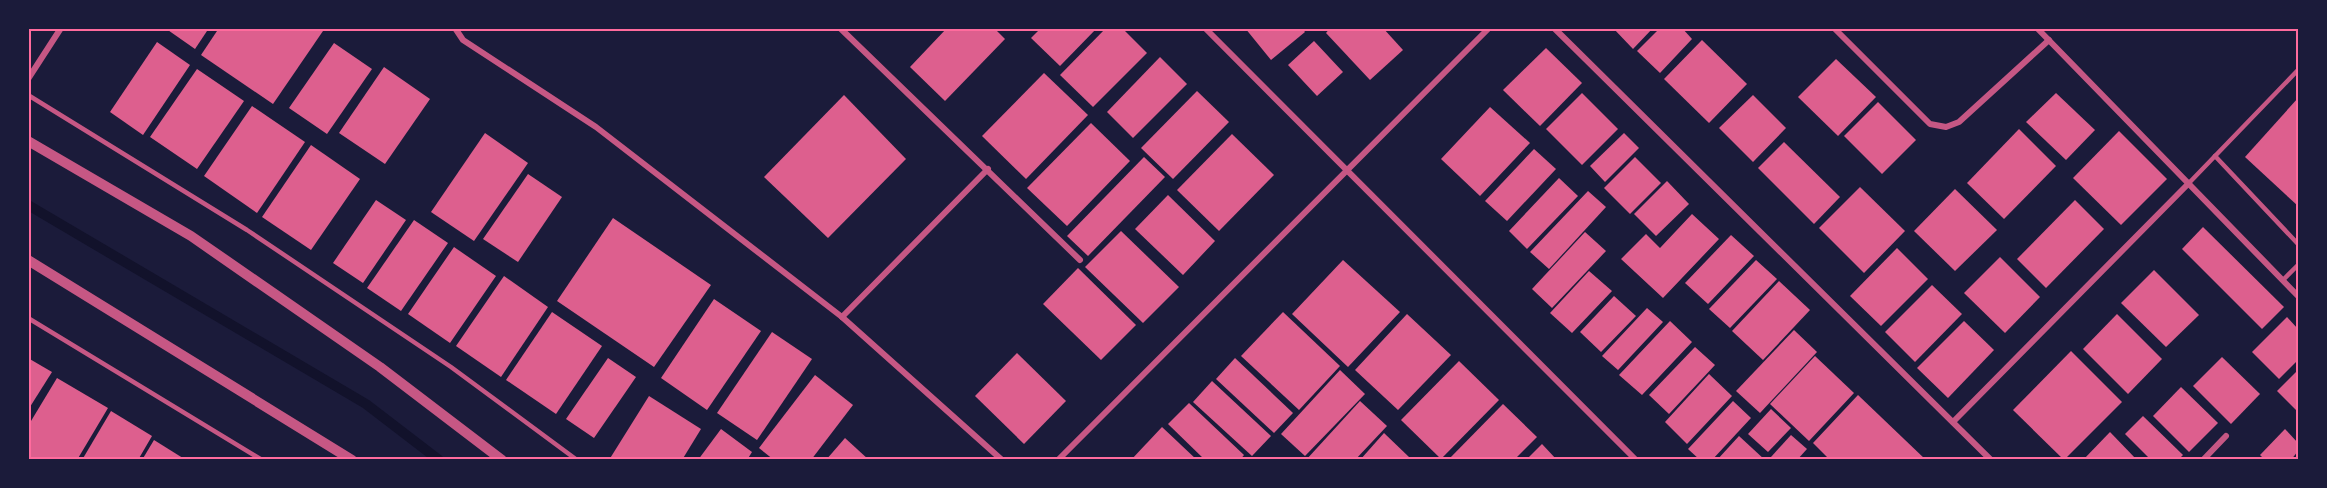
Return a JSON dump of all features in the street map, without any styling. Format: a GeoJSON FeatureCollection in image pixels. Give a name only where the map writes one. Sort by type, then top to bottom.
{"type":"FeatureCollection","features":[{"type":"Feature","properties":{"kind":"street"},"geometry":{"type":"LineString","coordinates":[[28,79],[61,28]]}},
{"type":"Feature","properties":{"kind":"street"},"geometry":{"type":"LineString","coordinates":[[455,28],[463,40],[596,127],[842,317],[1002,459]]}},
{"type":"Feature","properties":{"kind":"street"},"geometry":{"type":"LineString","coordinates":[[840,28],[988,168],[1080,260]]}},
{"type":"Feature","properties":{"kind":"street"},"geometry":{"type":"LineString","coordinates":[[1205,28],[1636,459]]}},
{"type":"Feature","properties":{"kind":"street"},"geometry":{"type":"LineString","coordinates":[[1058,459],[1349,171],[1489,28]]}},
{"type":"Feature","properties":{"kind":"street"},"geometry":{"type":"LineString","coordinates":[[1554,28],[1991,459]]}},
{"type":"Feature","properties":{"kind":"street"},"geometry":{"type":"LineString","coordinates":[[1834,28],[1930,124],[1946,127],[1959,122],[2049,40]]}},
{"type":"Feature","properties":{"kind":"street"},"geometry":{"type":"LineString","coordinates":[[2037,28],[2298,296]]}},
{"type":"Feature","properties":{"kind":"street"},"geometry":{"type":"LineString","coordinates":[[28,141],[191,236],[380,367],[502,459]]}},
{"type":"Feature","properties":{"kind":"street"},"geometry":{"type":"LineString","coordinates":[[842,317],[988,168]]}},
{"type":"Feature","properties":{"kind":"street"},"geometry":{"type":"LineString","coordinates":[[1953,422],[2189,183]]}},
{"type":"Feature","properties":{"kind":"street"},"geometry":{"type":"LineString","coordinates":[[28,260],[352,459]]}},
{"type":"Feature","properties":{"kind":"street"},"geometry":{"type":"LineString","coordinates":[[2204,459],[2226,436]]}},
{"type":"Feature","properties":{"kind":"lane"},"geometry":{"type":"LineString","coordinates":[[2189,183],[2298,70]]}},
{"type":"Feature","properties":{"kind":"lane"},"geometry":{"type":"LineString","coordinates":[[28,95],[247,230],[451,367],[577,459]]}},
{"type":"Feature","properties":{"kind":"lane"},"geometry":{"type":"LineString","coordinates":[[2215,156],[2298,244]]}},
{"type":"Feature","properties":{"kind":"lane"},"geometry":{"type":"LineString","coordinates":[[2283,280],[2298,265]]}},
{"type":"Feature","properties":{"kind":"lane"},"geometry":{"type":"LineString","coordinates":[[28,318],[262,459]]}},
{"type":"Feature","properties":{"kind":"building"},"geometry":{"type":"Polygon","coordinates":[[[165,28],[209,28],[195,49],[165,28]]]}},
{"type":"Feature","properties":{"kind":"building"},"geometry":{"type":"Polygon","coordinates":[[[219,28],[319,28],[323,31],[273,104],[201,55],[219,28]]]}},
{"type":"Feature","properties":{"kind":"building"},"geometry":{"type":"Polygon","coordinates":[[[947,28],[994,28],[1005,39],[945,101],[910,67],[947,28]]]}},
{"type":"Feature","properties":{"kind":"building"},"geometry":{"type":"Polygon","coordinates":[[[1041,28],[1097,28],[1060,66],[1031,38],[1041,28]]]}},
{"type":"Feature","properties":{"kind":"building"},"geometry":{"type":"Polygon","coordinates":[[[1106,28],[1122,28],[1147,53],[1093,107],[1060,75],[1106,28]]]}},
{"type":"Feature","properties":{"kind":"building"},"geometry":{"type":"Polygon","coordinates":[[[1245,28],[1302,28],[1305,32],[1271,60],[1245,28]]]}},
{"type":"Feature","properties":{"kind":"building"},"geometry":{"type":"Polygon","coordinates":[[[1330,28],[1383,28],[1403,50],[1370,80],[1326,33],[1330,28]]]}},
{"type":"Feature","properties":{"kind":"building"},"geometry":{"type":"Polygon","coordinates":[[[1613,28],[1653,28],[1633,49],[1613,28]]]}},
{"type":"Feature","properties":{"kind":"building"},"geometry":{"type":"Polygon","coordinates":[[[1660,28],[1682,28],[1692,39],[1660,73],[1637,51],[1660,28]]]}},
{"type":"Feature","properties":{"kind":"building"},"geometry":{"type":"Polygon","coordinates":[[[1702,40],[1747,84],[1709,123],[1664,79],[1702,40]]]}},
{"type":"Feature","properties":{"kind":"building"},"geometry":{"type":"Polygon","coordinates":[[[1314,41],[1343,72],[1317,96],[1288,65],[1314,41]]]}},
{"type":"Feature","properties":{"kind":"building"},"geometry":{"type":"Polygon","coordinates":[[[157,42],[190,65],[143,135],[110,112],[157,42]]]}},
{"type":"Feature","properties":{"kind":"building"},"geometry":{"type":"Polygon","coordinates":[[[334,43],[372,69],[327,134],[289,108],[334,43]]]}},
{"type":"Feature","properties":{"kind":"building"},"geometry":{"type":"Polygon","coordinates":[[[1546,48],[1582,83],[1540,126],[1503,90],[1546,48]]]}},
{"type":"Feature","properties":{"kind":"building"},"geometry":{"type":"Polygon","coordinates":[[[1160,57],[1187,84],[1133,138],[1107,112],[1160,57]]]}},
{"type":"Feature","properties":{"kind":"building"},"geometry":{"type":"Polygon","coordinates":[[[1836,59],[1876,97],[1838,136],[1798,97],[1836,59]]]}},
{"type":"Feature","properties":{"kind":"building"},"geometry":{"type":"Polygon","coordinates":[[[384,67],[430,99],[385,164],[339,133],[384,67]]]}},
{"type":"Feature","properties":{"kind":"building"},"geometry":{"type":"Polygon","coordinates":[[[197,69],[244,101],[197,169],[150,137],[197,69]]]}},
{"type":"Feature","properties":{"kind":"building"},"geometry":{"type":"Polygon","coordinates":[[[1044,73],[1088,115],[1026,179],[982,136],[1044,73]]]}},
{"type":"Feature","properties":{"kind":"building"},"geometry":{"type":"Polygon","coordinates":[[[1197,91],[1229,122],[1173,179],[1141,148],[1197,91]]]}},
{"type":"Feature","properties":{"kind":"building"},"geometry":{"type":"Polygon","coordinates":[[[1582,93],[1618,129],[1582,165],[1546,129],[1582,93]]]}},
{"type":"Feature","properties":{"kind":"building"},"geometry":{"type":"Polygon","coordinates":[[[2056,93],[2095,130],[2066,160],[2026,122],[2056,93]]]}},
{"type":"Feature","properties":{"kind":"building"},"geometry":{"type":"Polygon","coordinates":[[[844,95],[906,159],[828,238],[764,177],[844,95]]]}},
{"type":"Feature","properties":{"kind":"building"},"geometry":{"type":"Polygon","coordinates":[[[1753,95],[1786,128],[1753,162],[1719,128],[1753,95]]]}},
{"type":"Feature","properties":{"kind":"building"},"geometry":{"type":"Polygon","coordinates":[[[2298,98],[2298,206],[2245,157],[2298,98]]]}},
{"type":"Feature","properties":{"kind":"building"},"geometry":{"type":"Polygon","coordinates":[[[1878,102],[1916,140],[1882,174],[1844,136],[1878,102]]]}},
{"type":"Feature","properties":{"kind":"building"},"geometry":{"type":"Polygon","coordinates":[[[252,106],[305,142],[257,213],[204,176],[252,106]]]}},
{"type":"Feature","properties":{"kind":"building"},"geometry":{"type":"Polygon","coordinates":[[[1490,107],[1530,143],[1480,196],[1441,159],[1490,107]]]}},
{"type":"Feature","properties":{"kind":"building"},"geometry":{"type":"Polygon","coordinates":[[[1091,123],[1130,161],[1067,226],[1027,188],[1091,123]]]}},
{"type":"Feature","properties":{"kind":"building"},"geometry":{"type":"Polygon","coordinates":[[[2019,129],[2056,166],[2004,219],[1967,183],[2019,129]]]}},
{"type":"Feature","properties":{"kind":"building"},"geometry":{"type":"Polygon","coordinates":[[[2119,131],[2167,179],[2121,225],[2073,178],[2119,131]]]}},
{"type":"Feature","properties":{"kind":"building"},"geometry":{"type":"Polygon","coordinates":[[[485,133],[528,163],[474,241],[431,212],[485,133]]]}},
{"type":"Feature","properties":{"kind":"building"},"geometry":{"type":"Polygon","coordinates":[[[1624,133],[1639,148],[1605,182],[1590,166],[1624,133]]]}},
{"type":"Feature","properties":{"kind":"building"},"geometry":{"type":"Polygon","coordinates":[[[1232,134],[1274,175],[1219,231],[1177,190],[1232,134]]]}},
{"type":"Feature","properties":{"kind":"building"},"geometry":{"type":"Polygon","coordinates":[[[1784,142],[1840,197],[1814,224],[1758,168],[1784,142]]]}},
{"type":"Feature","properties":{"kind":"building"},"geometry":{"type":"Polygon","coordinates":[[[311,145],[360,179],[311,250],[262,217],[311,145]]]}},
{"type":"Feature","properties":{"kind":"building"},"geometry":{"type":"Polygon","coordinates":[[[1534,149],[1556,169],[1507,221],[1485,201],[1534,149]]]}},
{"type":"Feature","properties":{"kind":"building"},"geometry":{"type":"Polygon","coordinates":[[[1144,157],[1165,177],[1088,256],[1067,236],[1144,157]]]}},
{"type":"Feature","properties":{"kind":"building"},"geometry":{"type":"Polygon","coordinates":[[[1635,157],[1661,183],[1630,214],[1604,188],[1635,157]]]}},
{"type":"Feature","properties":{"kind":"building"},"geometry":{"type":"Polygon","coordinates":[[[528,174],[562,197],[518,262],[483,239],[528,174]]]}},
{"type":"Feature","properties":{"kind":"building"},"geometry":{"type":"Polygon","coordinates":[[[1559,178],[1578,196],[1527,249],[1509,231],[1559,178]]]}},
{"type":"Feature","properties":{"kind":"building"},"geometry":{"type":"Polygon","coordinates":[[[1667,181],[1689,204],[1656,236],[1634,214],[1667,181]]]}},
{"type":"Feature","properties":{"kind":"building"},"geometry":{"type":"Polygon","coordinates":[[[1860,187],[1905,231],[1864,273],[1819,228],[1860,187]]]}},
{"type":"Feature","properties":{"kind":"building"},"geometry":{"type":"Polygon","coordinates":[[[1955,189],[1997,230],[1955,271],[1914,231],[1955,189]]]}},
{"type":"Feature","properties":{"kind":"building"},"geometry":{"type":"Polygon","coordinates":[[[1588,191],[1606,207],[1549,269],[1530,252],[1588,191]]]}},
{"type":"Feature","properties":{"kind":"building"},"geometry":{"type":"Polygon","coordinates":[[[1168,195],[1215,241],[1183,275],[1135,229],[1168,195]]]}},
{"type":"Feature","properties":{"kind":"building"},"geometry":{"type":"Polygon","coordinates":[[[376,200],[406,220],[363,283],[333,263],[376,200]]]}},
{"type":"Feature","properties":{"kind":"building"},"geometry":{"type":"Polygon","coordinates":[[[2075,200],[2104,229],[2046,288],[2017,259],[2075,200]]]}},
{"type":"Feature","properties":{"kind":"building"},"geometry":{"type":"Polygon","coordinates":[[[1692,214],[1719,239],[1663,298],[1621,259],[1646,234],[1660,248],[1692,214]]]}},
{"type":"Feature","properties":{"kind":"building"},"geometry":{"type":"Polygon","coordinates":[[[613,218],[711,285],[654,367],[557,301],[613,218]]]}},
{"type":"Feature","properties":{"kind":"building"},"geometry":{"type":"Polygon","coordinates":[[[414,220],[448,243],[401,311],[367,288],[414,220]]]}},
{"type":"Feature","properties":{"kind":"building"},"geometry":{"type":"Polygon","coordinates":[[[2203,227],[2284,307],[2262,329],[2182,249],[2203,227]]]}},
{"type":"Feature","properties":{"kind":"building"},"geometry":{"type":"Polygon","coordinates":[[[1121,231],[1179,287],[1143,323],[1085,267],[1121,231]]]}},
{"type":"Feature","properties":{"kind":"building"},"geometry":{"type":"Polygon","coordinates":[[[1585,232],[1606,251],[1552,308],[1532,289],[1585,232]]]}},
{"type":"Feature","properties":{"kind":"building"},"geometry":{"type":"Polygon","coordinates":[[[1731,235],[1754,256],[1708,304],[1685,283],[1731,235]]]}},
{"type":"Feature","properties":{"kind":"building"},"geometry":{"type":"Polygon","coordinates":[[[454,247],[496,276],[450,343],[408,314],[454,247]]]}},
{"type":"Feature","properties":{"kind":"building"},"geometry":{"type":"Polygon","coordinates":[[[1897,248],[1928,279],[1881,326],[1850,296],[1897,248]]]}},
{"type":"Feature","properties":{"kind":"building"},"geometry":{"type":"Polygon","coordinates":[[[2000,257],[2040,297],[2005,333],[1964,293],[2000,257]]]}},
{"type":"Feature","properties":{"kind":"building"},"geometry":{"type":"Polygon","coordinates":[[[1343,260],[1400,312],[1348,367],[1292,314],[1343,260]]]}},
{"type":"Feature","properties":{"kind":"building"},"geometry":{"type":"Polygon","coordinates":[[[1756,260],[1777,279],[1730,328],[1709,309],[1756,260]]]}},
{"type":"Feature","properties":{"kind":"building"},"geometry":{"type":"Polygon","coordinates":[[[1078,268],[1136,325],[1101,360],[1043,304],[1078,268]]]}},
{"type":"Feature","properties":{"kind":"building"},"geometry":{"type":"Polygon","coordinates":[[[2154,270],[2199,315],[2166,347],[2121,303],[2154,270]]]}},
{"type":"Feature","properties":{"kind":"building"},"geometry":{"type":"Polygon","coordinates":[[[1589,271],[1612,291],[1572,333],[1550,313],[1589,271]]]}},
{"type":"Feature","properties":{"kind":"building"},"geometry":{"type":"Polygon","coordinates":[[[504,276],[548,307],[501,377],[456,346],[504,276]]]}},
{"type":"Feature","properties":{"kind":"building"},"geometry":{"type":"Polygon","coordinates":[[[1779,281],[1810,310],[1763,360],[1732,331],[1779,281]]]}},
{"type":"Feature","properties":{"kind":"building"},"geometry":{"type":"Polygon","coordinates":[[[1932,285],[1962,314],[1915,362],[1885,332],[1932,285]]]}},
{"type":"Feature","properties":{"kind":"building"},"geometry":{"type":"Polygon","coordinates":[[[1614,296],[1636,316],[1601,352],[1580,332],[1614,296]]]}},
{"type":"Feature","properties":{"kind":"building"},"geometry":{"type":"Polygon","coordinates":[[[714,299],[761,331],[707,410],[661,378],[714,299]]]}},
{"type":"Feature","properties":{"kind":"building"},"geometry":{"type":"Polygon","coordinates":[[[1647,308],[1663,322],[1618,370],[1602,356],[1647,308]]]}},
{"type":"Feature","properties":{"kind":"building"},"geometry":{"type":"Polygon","coordinates":[[[552,312],[602,346],[556,414],[506,380],[552,312]]]}},
{"type":"Feature","properties":{"kind":"building"},"geometry":{"type":"Polygon","coordinates":[[[1283,312],[1340,366],[1299,410],[1241,356],[1283,312]]]}},
{"type":"Feature","properties":{"kind":"building"},"geometry":{"type":"Polygon","coordinates":[[[1407,314],[1451,355],[1398,410],[1355,370],[1407,314]]]}},
{"type":"Feature","properties":{"kind":"building"},"geometry":{"type":"Polygon","coordinates":[[[2117,314],[2162,359],[2128,394],[2083,349],[2117,314]]]}},
{"type":"Feature","properties":{"kind":"building"},"geometry":{"type":"Polygon","coordinates":[[[2287,317],[2298,329],[2298,360],[2279,379],[2252,352],[2287,317]]]}},
{"type":"Feature","properties":{"kind":"building"},"geometry":{"type":"Polygon","coordinates":[[[1670,321],[1692,342],[1642,395],[1619,375],[1670,321]]]}},
{"type":"Feature","properties":{"kind":"building"},"geometry":{"type":"Polygon","coordinates":[[[1964,321],[1994,350],[1948,398],[1917,368],[1964,321]]]}},
{"type":"Feature","properties":{"kind":"building"},"geometry":{"type":"Polygon","coordinates":[[[1794,330],[1817,352],[1760,413],[1736,391],[1794,330]]]}},
{"type":"Feature","properties":{"kind":"building"},"geometry":{"type":"Polygon","coordinates":[[[772,332],[812,359],[757,440],[717,413],[772,332]]]}},
{"type":"Feature","properties":{"kind":"building"},"geometry":{"type":"Polygon","coordinates":[[[1695,347],[1715,365],[1669,414],[1649,395],[1695,347]]]}},
{"type":"Feature","properties":{"kind":"building"},"geometry":{"type":"Polygon","coordinates":[[[2071,351],[2122,402],[2064,460],[2013,410],[2071,351]]]}},
{"type":"Feature","properties":{"kind":"building"},"geometry":{"type":"Polygon","coordinates":[[[1017,353],[1066,401],[1024,444],[975,396],[1017,353]]]}},
{"type":"Feature","properties":{"kind":"building"},"geometry":{"type":"Polygon","coordinates":[[[1815,356],[1854,393],[1809,441],[1770,404],[1815,356]]]}},
{"type":"Feature","properties":{"kind":"building"},"geometry":{"type":"Polygon","coordinates":[[[2222,357],[2260,394],[2231,424],[2193,386],[2222,357]]]}},
{"type":"Feature","properties":{"kind":"building"},"geometry":{"type":"Polygon","coordinates":[[[28,358],[52,372],[28,410],[28,358]]]}},
{"type":"Feature","properties":{"kind":"building"},"geometry":{"type":"Polygon","coordinates":[[[608,358],[636,377],[594,438],[566,419],[608,358]]]}},
{"type":"Feature","properties":{"kind":"building"},"geometry":{"type":"Polygon","coordinates":[[[1235,358],[1293,413],[1274,433],[1216,379],[1235,358]]]}},
{"type":"Feature","properties":{"kind":"building"},"geometry":{"type":"Polygon","coordinates":[[[1459,361],[1499,400],[1441,459],[1401,420],[1459,361]]]}},
{"type":"Feature","properties":{"kind":"building"},"geometry":{"type":"Polygon","coordinates":[[[1340,370],[1365,394],[1305,456],[1281,434],[1340,370]]]}},
{"type":"Feature","properties":{"kind":"building"},"geometry":{"type":"Polygon","coordinates":[[[2298,370],[2298,409],[2297,411],[2277,391],[2298,370]]]}},
{"type":"Feature","properties":{"kind":"building"},"geometry":{"type":"Polygon","coordinates":[[[1709,374],[1732,396],[1687,444],[1665,422],[1709,374]]]}},
{"type":"Feature","properties":{"kind":"building"},"geometry":{"type":"Polygon","coordinates":[[[815,375],[853,405],[811,460],[774,460],[759,448],[815,375]]]}},
{"type":"Feature","properties":{"kind":"building"},"geometry":{"type":"Polygon","coordinates":[[[57,378],[108,408],[77,460],[32,460],[28,458],[28,426],[57,378]]]}},
{"type":"Feature","properties":{"kind":"building"},"geometry":{"type":"Polygon","coordinates":[[[1212,381],[1271,436],[1252,456],[1193,402],[1212,381]]]}},
{"type":"Feature","properties":{"kind":"building"},"geometry":{"type":"Polygon","coordinates":[[[2181,387],[2218,423],[2189,452],[2153,416],[2181,387]]]}},
{"type":"Feature","properties":{"kind":"building"},"geometry":{"type":"Polygon","coordinates":[[[1858,395],[1926,460],[1830,460],[1813,443],[1858,395]]]}},
{"type":"Feature","properties":{"kind":"building"},"geometry":{"type":"Polygon","coordinates":[[[649,396],[701,429],[682,460],[609,460],[649,396]]]}},
{"type":"Feature","properties":{"kind":"building"},"geometry":{"type":"Polygon","coordinates":[[[1360,401],[1387,426],[1355,460],[1306,460],[1360,401]]]}},
{"type":"Feature","properties":{"kind":"building"},"geometry":{"type":"Polygon","coordinates":[[[1733,401],[1751,418],[1712,460],[1700,460],[1688,449],[1733,401]]]}},
{"type":"Feature","properties":{"kind":"building"},"geometry":{"type":"Polygon","coordinates":[[[1189,403],[1244,455],[1240,460],[1205,460],[1168,424],[1189,403]]]}},
{"type":"Feature","properties":{"kind":"building"},"geometry":{"type":"Polygon","coordinates":[[[1503,404],[1537,437],[1514,460],[1448,460],[1503,404]]]}},
{"type":"Feature","properties":{"kind":"building"},"geometry":{"type":"Polygon","coordinates":[[[1771,409],[1791,428],[1768,452],[1748,434],[1771,409]]]}},
{"type":"Feature","properties":{"kind":"building"},"geometry":{"type":"Polygon","coordinates":[[[111,411],[152,436],[138,460],[82,460],[111,411]]]}},
{"type":"Feature","properties":{"kind":"building"},"geometry":{"type":"Polygon","coordinates":[[[2143,416],[2183,455],[2178,460],[2151,460],[2125,434],[2143,416]]]}},
{"type":"Feature","properties":{"kind":"building"},"geometry":{"type":"Polygon","coordinates":[[[1162,427],[1197,460],[1131,460],[1162,427]]]}},
{"type":"Feature","properties":{"kind":"building"},"geometry":{"type":"Polygon","coordinates":[[[721,429],[752,452],[747,460],[698,460],[721,429]]]}},
{"type":"Feature","properties":{"kind":"building"},"geometry":{"type":"Polygon","coordinates":[[[2285,429],[2298,443],[2298,451],[2291,460],[2265,460],[2260,455],[2285,429]]]}},
{"type":"Feature","properties":{"kind":"building"},"geometry":{"type":"Polygon","coordinates":[[[2110,432],[2137,460],[2083,460],[2110,432]]]}},
{"type":"Feature","properties":{"kind":"building"},"geometry":{"type":"Polygon","coordinates":[[[1384,433],[1409,457],[1360,460],[1384,433]]]}},
{"type":"Feature","properties":{"kind":"building"},"geometry":{"type":"Polygon","coordinates":[[[1791,435],[1807,449],[1797,460],[1773,460],[1771,457],[1791,435]]]}},
{"type":"Feature","properties":{"kind":"building"},"geometry":{"type":"Polygon","coordinates":[[[1739,436],[1765,460],[1717,460],[1739,436]]]}},
{"type":"Feature","properties":{"kind":"building"},"geometry":{"type":"Polygon","coordinates":[[[845,438],[869,460],[826,460],[845,438]]]}},
{"type":"Feature","properties":{"kind":"building"},"geometry":{"type":"Polygon","coordinates":[[[154,440],[186,460],[142,460],[154,440]]]}},
{"type":"Feature","properties":{"kind":"building"},"geometry":{"type":"Polygon","coordinates":[[[1542,444],[1557,460],[1526,460],[1542,444]]]}},
{"type":"Feature","properties":{"kind":"waterway"},"geometry":{"type":"LineString","coordinates":[[28,205],[366,404],[439,460]]}}]}
